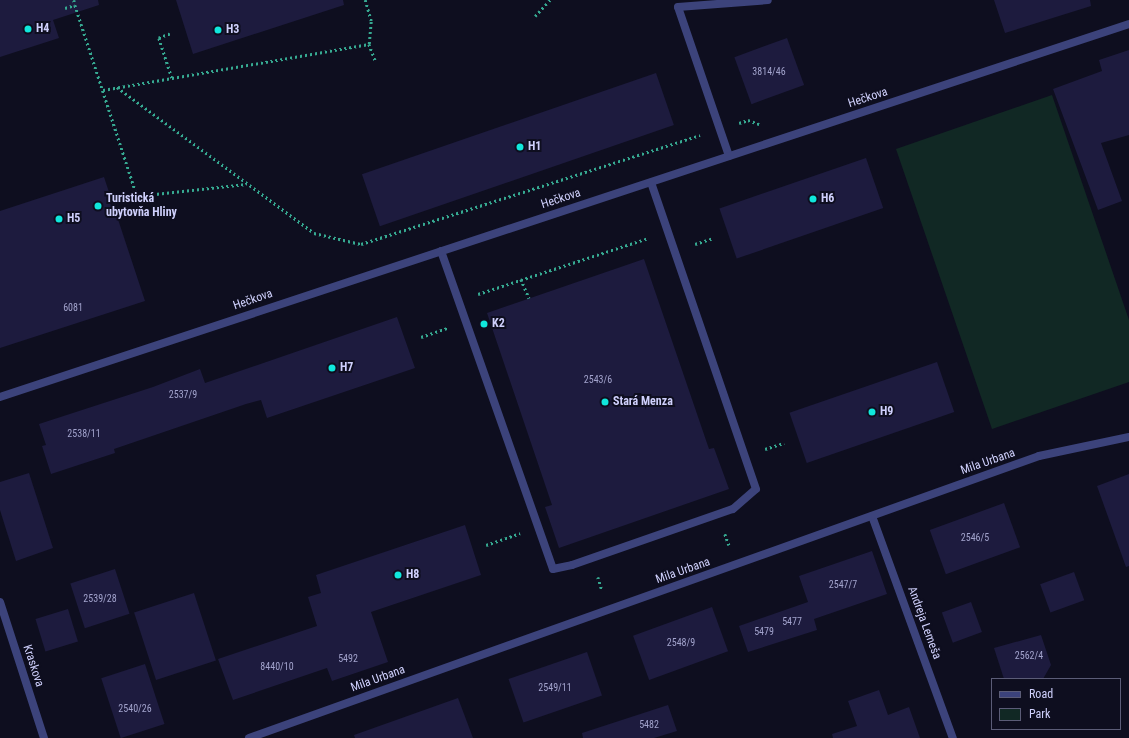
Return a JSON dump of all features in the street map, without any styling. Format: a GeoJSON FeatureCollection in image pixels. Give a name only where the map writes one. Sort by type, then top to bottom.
{"type":"FeatureCollection","features":[{"type":"Feature","properties":{"kind":"street"},"geometry":{"type":"LineString","coordinates":[[729,156],[678,7],[768,0]]}},
{"type":"Feature","properties":{"kind":"street","name":"Hečkova"},"geometry":{"type":"LineString","coordinates":[[0,397],[1129,24]]}},
{"type":"Feature","properties":{"kind":"street"},"geometry":{"type":"LineString","coordinates":[[441,251],[536,528],[552,569],[578,563],[734,509],[756,489],[651,182]]}},
{"type":"Feature","properties":{"kind":"street","name":"Mila Urbana"},"geometry":{"type":"LineString","coordinates":[[249,738],[1039,456],[1129,437]]}},
{"type":"Feature","properties":{"kind":"street","name":"Andreja Lemeša"},"geometry":{"type":"LineString","coordinates":[[872,516],[953,738]]}},
{"type":"Feature","properties":{"kind":"street","name":"Kraskova"},"geometry":{"type":"LineString","coordinates":[[0,602],[44,738]]}},
{"type":"Feature","properties":{"kind":"path"},"geometry":{"type":"LineString","coordinates":[[74,0],[137,196]]}},
{"type":"Feature","properties":{"kind":"path"},"geometry":{"type":"LineString","coordinates":[[365,0],[371,21],[369,44],[376,62]]}},
{"type":"Feature","properties":{"kind":"path"},"geometry":{"type":"LineString","coordinates":[[535,16],[550,0]]}},
{"type":"Feature","properties":{"kind":"path"},"geometry":{"type":"LineString","coordinates":[[65,8],[75,5]]}},
{"type":"Feature","properties":{"kind":"path"},"geometry":{"type":"LineString","coordinates":[[170,34],[159,38],[172,78]]}},
{"type":"Feature","properties":{"kind":"path"},"geometry":{"type":"LineString","coordinates":[[103,90],[369,44]]}},
{"type":"Feature","properties":{"kind":"path"},"geometry":{"type":"LineString","coordinates":[[117,88],[314,233],[362,244],[748,120],[762,125]]}},
{"type":"Feature","properties":{"kind":"path"},"geometry":{"type":"LineString","coordinates":[[692,138],[701,165]]}},
{"type":"Feature","properties":{"kind":"path"},"geometry":{"type":"LineString","coordinates":[[128,199],[137,196],[247,184]]}},
{"type":"Feature","properties":{"kind":"path"},"geometry":{"type":"LineString","coordinates":[[457,300],[649,237],[646,228],[664,223]]}},
{"type":"Feature","properties":{"kind":"path"},"geometry":{"type":"LineString","coordinates":[[522,279],[528,298]]}},
{"type":"Feature","properties":{"kind":"path"},"geometry":{"type":"LineString","coordinates":[[421,337],[465,322]]}},
{"type":"Feature","properties":{"kind":"path"},"geometry":{"type":"LineString","coordinates":[[486,545],[536,528]]}},
{"type":"Feature","properties":{"kind":"green space"},"geometry":{"type":"Polygon","coordinates":[[[1052,95],[1129,320],[1129,382],[992,429],[896,149],[1052,95]]]}},
{"type":"Feature","properties":{"kind":"building","name":"H4"},"geometry":{"type":"Polygon","coordinates":[[[0,0],[98,0],[99,5],[53,20],[59,38],[0,57],[0,0]]]}},
{"type":"Feature","properties":{"kind":"building","name":"H3"},"geometry":{"type":"Polygon","coordinates":[[[176,0],[343,0],[344,5],[193,54],[176,0]]]}},
{"type":"Feature","properties":{"kind":"building"},"geometry":{"type":"Polygon","coordinates":[[[994,0],[1090,0],[1091,6],[1005,33],[994,0]]]}},
{"type":"Feature","properties":{"kind":"building"},"geometry":{"type":"Polygon","coordinates":[[[787,38],[804,85],[751,104],[734,57],[787,38]]]}},
{"type":"Feature","properties":{"kind":"building"},"geometry":{"type":"Polygon","coordinates":[[[1129,50],[1129,135],[1101,143],[1122,201],[1098,210],[1053,89],[1102,71],[1099,60],[1129,50]]]}},
{"type":"Feature","properties":{"kind":"building","name":"H1"},"geometry":{"type":"Polygon","coordinates":[[[656,73],[674,125],[380,226],[362,174],[656,73]]]}},
{"type":"Feature","properties":{"kind":"building","name":"H6"},"geometry":{"type":"Polygon","coordinates":[[[866,158],[883,208],[737,259],[719,208],[866,158]]]}},
{"type":"Feature","properties":{"kind":"building"},"geometry":{"type":"Polygon","coordinates":[[[104,177],[145,301],[0,348],[0,211],[104,177]]]}},
{"type":"Feature","properties":{"kind":"building"},"geometry":{"type":"Polygon","coordinates":[[[644,259],[709,449],[714,448],[729,489],[559,548],[545,507],[552,505],[487,313],[644,259]]]}},
{"type":"Feature","properties":{"kind":"building"},"geometry":{"type":"Polygon","coordinates":[[[397,317],[415,368],[267,418],[261,400],[246,404],[114,449],[115,453],[51,474],[42,446],[46,445],[39,424],[153,387],[200,369],[205,383],[397,317]]]}},
{"type":"Feature","properties":{"kind":"building","name":"H9"},"geometry":{"type":"Polygon","coordinates":[[[937,362],[954,412],[807,463],[789,413],[937,362]]]}},
{"type":"Feature","properties":{"kind":"building"},"geometry":{"type":"Polygon","coordinates":[[[29,473],[53,548],[16,561],[0,510],[0,482],[29,473]]]}},
{"type":"Feature","properties":{"kind":"building"},"geometry":{"type":"Polygon","coordinates":[[[1129,474],[1129,566],[1126,567],[1097,486],[1129,474]]]}},
{"type":"Feature","properties":{"kind":"building"},"geometry":{"type":"Polygon","coordinates":[[[1004,503],[1020,547],[946,574],[930,530],[1004,503]]]}},
{"type":"Feature","properties":{"kind":"building"},"geometry":{"type":"Polygon","coordinates":[[[465,525],[481,575],[371,612],[388,662],[332,681],[327,668],[233,700],[218,659],[317,626],[308,597],[321,593],[316,575],[465,525]]]}},
{"type":"Feature","properties":{"kind":"building"},"geometry":{"type":"Polygon","coordinates":[[[872,551],[887,594],[814,619],[817,630],[748,652],[739,626],[808,602],[799,576],[872,551]]]}},
{"type":"Feature","properties":{"kind":"building"},"geometry":{"type":"Polygon","coordinates":[[[115,569],[130,614],[85,628],[70,584],[115,569]]]}},
{"type":"Feature","properties":{"kind":"building"},"geometry":{"type":"Polygon","coordinates":[[[1074,572],[1084,600],[1050,613],[1040,584],[1074,572]]]}},
{"type":"Feature","properties":{"kind":"building"},"geometry":{"type":"Polygon","coordinates":[[[194,593],[216,661],[156,680],[134,612],[194,593]]]}},
{"type":"Feature","properties":{"kind":"building"},"geometry":{"type":"Polygon","coordinates":[[[971,602],[982,632],[953,643],[942,613],[971,602]]]}},
{"type":"Feature","properties":{"kind":"building"},"geometry":{"type":"Polygon","coordinates":[[[712,607],[728,651],[649,680],[633,636],[712,607]]]}},
{"type":"Feature","properties":{"kind":"building"},"geometry":{"type":"Polygon","coordinates":[[[68,609],[78,642],[45,651],[35,619],[68,609]]]}},
{"type":"Feature","properties":{"kind":"building"},"geometry":{"type":"Polygon","coordinates":[[[1041,635],[1051,665],[1044,678],[1004,678],[994,648],[1041,635]]]}},
{"type":"Feature","properties":{"kind":"building"},"geometry":{"type":"Polygon","coordinates":[[[587,652],[602,695],[523,723],[509,679],[587,652]]]}},
{"type":"Feature","properties":{"kind":"building"},"geometry":{"type":"Polygon","coordinates":[[[145,664],[164,724],[121,738],[101,678],[145,664]]]}},
{"type":"Feature","properties":{"kind":"building"},"geometry":{"type":"Polygon","coordinates":[[[879,690],[888,715],[909,707],[920,738],[833,738],[832,734],[857,726],[848,701],[879,690]]]}},
{"type":"Feature","properties":{"kind":"building"},"geometry":{"type":"Polygon","coordinates":[[[458,698],[473,738],[355,738],[354,735],[458,698]]]}},
{"type":"Feature","properties":{"kind":"building"},"geometry":{"type":"Polygon","coordinates":[[[668,705],[677,731],[654,738],[583,738],[582,733],[668,705]]]}},
{"type":"Feature","properties":{"kind":"place","name":"H4"},"geometry":{"type":"Point","coordinates":[28,29]}},
{"type":"Feature","properties":{"kind":"place","name":"H3"},"geometry":{"type":"Point","coordinates":[218,30]}},
{"type":"Feature","properties":{"kind":"place","name":"H1"},"geometry":{"type":"Point","coordinates":[520,147]}},
{"type":"Feature","properties":{"kind":"place","name":"H6"},"geometry":{"type":"Point","coordinates":[813,199]}},
{"type":"Feature","properties":{"kind":"place","name":"Turistická ubytovňa Hliny"},"geometry":{"type":"Point","coordinates":[98,206]}},
{"type":"Feature","properties":{"kind":"place","name":"H5"},"geometry":{"type":"Point","coordinates":[59,219]}},
{"type":"Feature","properties":{"kind":"place","name":"K2"},"geometry":{"type":"Point","coordinates":[484,324]}},
{"type":"Feature","properties":{"kind":"place","name":"H7"},"geometry":{"type":"Point","coordinates":[332,368]}},
{"type":"Feature","properties":{"kind":"place","name":"Stará Menza"},"geometry":{"type":"Point","coordinates":[605,402]}},
{"type":"Feature","properties":{"kind":"place","name":"H9"},"geometry":{"type":"Point","coordinates":[872,412]}},
{"type":"Feature","properties":{"kind":"place","name":"H8"},"geometry":{"type":"Point","coordinates":[398,575]}}]}
